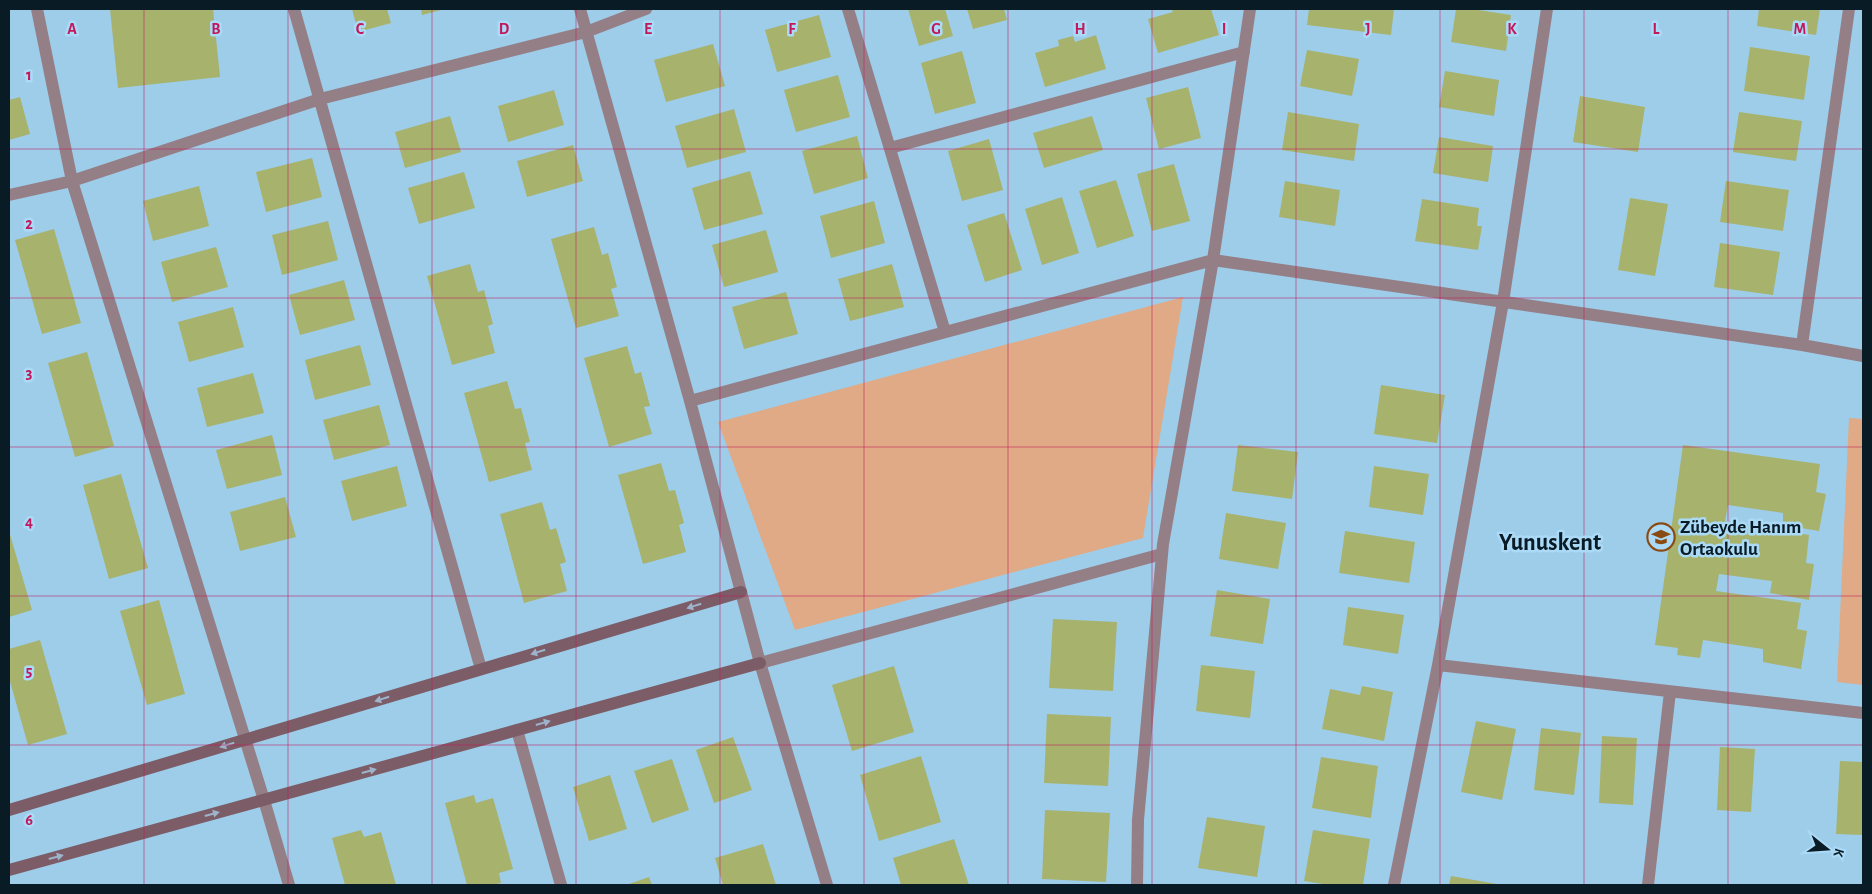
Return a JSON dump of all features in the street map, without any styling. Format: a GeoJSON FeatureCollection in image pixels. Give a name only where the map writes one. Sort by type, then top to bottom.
{"type":"FeatureCollection","features":[{"type":"Feature","properties":{"kind":"street"},"geometry":{"type":"LineString","coordinates":[[37,9],[72,180],[289,885]]}},
{"type":"Feature","properties":{"kind":"street"},"geometry":{"type":"LineString","coordinates":[[294,9],[481,669]]}},
{"type":"Feature","properties":{"kind":"street"},"geometry":{"type":"LineString","coordinates":[[580,9],[690,401],[760,663],[827,885]]}},
{"type":"Feature","properties":{"kind":"street"},"geometry":{"type":"LineString","coordinates":[[9,195],[72,180],[320,99],[586,32],[646,9]]}},
{"type":"Feature","properties":{"kind":"street"},"geometry":{"type":"LineString","coordinates":[[848,9],[945,332]]}},
{"type":"Feature","properties":{"kind":"street"},"geometry":{"type":"LineString","coordinates":[[1137,885],[1138,820],[1162,554],[1213,260],[1250,9]]}},
{"type":"Feature","properties":{"kind":"street"},"geometry":{"type":"LineString","coordinates":[[1394,885],[1438,665],[1503,302],[1548,9]]}},
{"type":"Feature","properties":{"kind":"street"},"geometry":{"type":"LineString","coordinates":[[1802,345],[1849,9]]}},
{"type":"Feature","properties":{"kind":"street"},"geometry":{"type":"LineString","coordinates":[[890,148],[1244,52]]}},
{"type":"Feature","properties":{"kind":"street"},"geometry":{"type":"LineString","coordinates":[[690,401],[1213,260],[1802,345],[1863,356]]}},
{"type":"Feature","properties":{"kind":"street"},"geometry":{"type":"LineString","coordinates":[[9,870],[1162,554]]}},
{"type":"Feature","properties":{"kind":"street"},"geometry":{"type":"LineString","coordinates":[[9,810],[741,592]]}},
{"type":"Feature","properties":{"kind":"street"},"geometry":{"type":"LineString","coordinates":[[1438,665],[1863,713]]}},
{"type":"Feature","properties":{"kind":"street"},"geometry":{"type":"LineString","coordinates":[[1648,885],[1670,692]]}},
{"type":"Feature","properties":{"kind":"street"},"geometry":{"type":"LineString","coordinates":[[517,730],[561,885]]}},
{"type":"Feature","properties":{"kind":"shaded area"},"geometry":{"type":"Polygon","coordinates":[[[1183,297],[1143,538],[795,630],[718,422],[1183,297]]]}},
{"type":"Feature","properties":{"kind":"shaded area"},"geometry":{"type":"Polygon","coordinates":[[[1849,418],[1863,419],[1863,685],[1837,682],[1849,418]]]}},
{"type":"Feature","properties":{"kind":"building"},"geometry":{"type":"Polygon","coordinates":[[[110,9],[213,9],[220,77],[118,88],[110,9]]]}},
{"type":"Feature","properties":{"kind":"building"},"geometry":{"type":"Polygon","coordinates":[[[352,9],[387,9],[391,23],[358,32],[352,9]]]}},
{"type":"Feature","properties":{"kind":"building"},"geometry":{"type":"Polygon","coordinates":[[[421,9],[445,9],[422,15],[421,9]]]}},
{"type":"Feature","properties":{"kind":"building"},"geometry":{"type":"Polygon","coordinates":[[[908,9],[945,9],[953,36],[919,46],[908,9]]]}},
{"type":"Feature","properties":{"kind":"building"},"geometry":{"type":"Polygon","coordinates":[[[967,9],[1004,9],[1007,20],[973,29],[967,9]]]}},
{"type":"Feature","properties":{"kind":"building"},"geometry":{"type":"Polygon","coordinates":[[[1171,9],[1211,9],[1219,35],[1158,53],[1148,19],[1173,12],[1171,9]]]}},
{"type":"Feature","properties":{"kind":"building"},"geometry":{"type":"Polygon","coordinates":[[[1309,9],[1394,9],[1391,35],[1307,25],[1309,9]]]}},
{"type":"Feature","properties":{"kind":"building"},"geometry":{"type":"Polygon","coordinates":[[[1456,9],[1472,9],[1511,15],[1506,51],[1451,42],[1456,9]]]}},
{"type":"Feature","properties":{"kind":"building"},"geometry":{"type":"Polygon","coordinates":[[[1759,9],[1820,9],[1816,35],[1757,26],[1759,9]]]}},
{"type":"Feature","properties":{"kind":"building"},"geometry":{"type":"Polygon","coordinates":[[[819,15],[831,57],[777,72],[765,30],[819,15]]]}},
{"type":"Feature","properties":{"kind":"building"},"geometry":{"type":"Polygon","coordinates":[[[1096,35],[1106,69],[1045,87],[1035,53],[1059,46],[1058,40],[1073,36],[1075,42],[1096,35]]]}},
{"type":"Feature","properties":{"kind":"building"},"geometry":{"type":"Polygon","coordinates":[[[713,44],[725,86],[666,102],[654,60],[713,44]]]}},
{"type":"Feature","properties":{"kind":"building"},"geometry":{"type":"Polygon","coordinates":[[[1750,47],[1810,56],[1804,100],[1744,91],[1750,47]]]}},
{"type":"Feature","properties":{"kind":"building"},"geometry":{"type":"Polygon","coordinates":[[[1307,50],[1359,59],[1352,96],[1300,86],[1307,50]]]}},
{"type":"Feature","properties":{"kind":"building"},"geometry":{"type":"Polygon","coordinates":[[[962,51],[976,103],[935,114],[921,63],[962,51]]]}},
{"type":"Feature","properties":{"kind":"building"},"geometry":{"type":"Polygon","coordinates":[[[1445,71],[1499,80],[1494,116],[1439,107],[1445,71]]]}},
{"type":"Feature","properties":{"kind":"building"},"geometry":{"type":"Polygon","coordinates":[[[838,75],[850,117],[796,132],[784,90],[838,75]]]}},
{"type":"Feature","properties":{"kind":"building"},"geometry":{"type":"Polygon","coordinates":[[[1188,87],[1201,138],[1159,149],[1146,98],[1188,87]]]}},
{"type":"Feature","properties":{"kind":"building"},"geometry":{"type":"Polygon","coordinates":[[[554,90],[564,125],[508,142],[498,106],[554,90]]]}},
{"type":"Feature","properties":{"kind":"building"},"geometry":{"type":"Polygon","coordinates":[[[1580,96],[1645,107],[1638,152],[1573,142],[1580,96]]]}},
{"type":"Feature","properties":{"kind":"building"},"geometry":{"type":"Polygon","coordinates":[[[20,97],[30,134],[9,140],[9,100],[20,97]]]}},
{"type":"Feature","properties":{"kind":"building"},"geometry":{"type":"Polygon","coordinates":[[[734,109],[746,152],[687,168],[675,126],[734,109]]]}},
{"type":"Feature","properties":{"kind":"building"},"geometry":{"type":"Polygon","coordinates":[[[1288,112],[1359,124],[1354,161],[1282,150],[1288,112]]]}},
{"type":"Feature","properties":{"kind":"building"},"geometry":{"type":"Polygon","coordinates":[[[1739,112],[1802,121],[1796,161],[1733,152],[1739,112]]]}},
{"type":"Feature","properties":{"kind":"building"},"geometry":{"type":"Polygon","coordinates":[[[450,116],[461,152],[405,168],[395,132],[450,116]]]}},
{"type":"Feature","properties":{"kind":"building"},"geometry":{"type":"Polygon","coordinates":[[[1092,116],[1103,150],[1044,168],[1033,133],[1092,116]]]}},
{"type":"Feature","properties":{"kind":"building"},"geometry":{"type":"Polygon","coordinates":[[[857,136],[868,178],[814,194],[802,151],[857,136]]]}},
{"type":"Feature","properties":{"kind":"building"},"geometry":{"type":"Polygon","coordinates":[[[1439,137],[1493,146],[1488,182],[1433,173],[1439,137]]]}},
{"type":"Feature","properties":{"kind":"building"},"geometry":{"type":"Polygon","coordinates":[[[989,139],[1003,190],[962,201],[948,151],[989,139]]]}},
{"type":"Feature","properties":{"kind":"building"},"geometry":{"type":"Polygon","coordinates":[[[573,145],[583,181],[527,197],[517,161],[573,145]]]}},
{"type":"Feature","properties":{"kind":"building"},"geometry":{"type":"Polygon","coordinates":[[[312,158],[322,197],[266,212],[256,172],[312,158]]]}},
{"type":"Feature","properties":{"kind":"building"},"geometry":{"type":"Polygon","coordinates":[[[1174,164],[1190,221],[1152,231],[1137,174],[1174,164]]]}},
{"type":"Feature","properties":{"kind":"building"},"geometry":{"type":"Polygon","coordinates":[[[750,171],[763,214],[704,230],[692,188],[750,171]]]}},
{"type":"Feature","properties":{"kind":"building"},"geometry":{"type":"Polygon","coordinates":[[[464,172],[475,208],[419,224],[408,188],[464,172]]]}},
{"type":"Feature","properties":{"kind":"building"},"geometry":{"type":"Polygon","coordinates":[[[1116,180],[1134,236],[1097,248],[1079,191],[1116,180]]]}},
{"type":"Feature","properties":{"kind":"building"},"geometry":{"type":"Polygon","coordinates":[[[1285,181],[1340,190],[1335,226],[1279,217],[1285,181]]]}},
{"type":"Feature","properties":{"kind":"building"},"geometry":{"type":"Polygon","coordinates":[[[1726,181],[1789,190],[1783,231],[1720,222],[1726,181]]]}},
{"type":"Feature","properties":{"kind":"building"},"geometry":{"type":"Polygon","coordinates":[[[199,186],[209,226],[153,241],[143,201],[199,186]]]}},
{"type":"Feature","properties":{"kind":"building"},"geometry":{"type":"Polygon","coordinates":[[[1062,197],[1079,253],[1042,265],[1025,209],[1062,197]]]}},
{"type":"Feature","properties":{"kind":"building"},"geometry":{"type":"Polygon","coordinates":[[[1630,198],[1668,204],[1655,276],[1618,270],[1630,198]]]}},
{"type":"Feature","properties":{"kind":"building"},"geometry":{"type":"Polygon","coordinates":[[[1422,199],[1479,208],[1477,226],[1482,226],[1478,250],[1415,241],[1422,199]]]}},
{"type":"Feature","properties":{"kind":"building"},"geometry":{"type":"Polygon","coordinates":[[[874,201],[885,243],[831,258],[820,216],[874,201]]]}},
{"type":"Feature","properties":{"kind":"building"},"geometry":{"type":"Polygon","coordinates":[[[1004,213],[1022,270],[985,282],[967,225],[1004,213]]]}},
{"type":"Feature","properties":{"kind":"building"},"geometry":{"type":"Polygon","coordinates":[[[328,221],[338,260],[282,275],[272,235],[328,221]]]}},
{"type":"Feature","properties":{"kind":"building"},"geometry":{"type":"Polygon","coordinates":[[[594,227],[602,255],[608,253],[617,287],[611,289],[619,316],[576,328],[551,239],[594,227]]]}},
{"type":"Feature","properties":{"kind":"building"},"geometry":{"type":"Polygon","coordinates":[[[54,229],[81,323],[42,334],[15,240],[54,229]]]}},
{"type":"Feature","properties":{"kind":"building"},"geometry":{"type":"Polygon","coordinates":[[[766,230],[778,272],[724,287],[712,245],[766,230]]]}},
{"type":"Feature","properties":{"kind":"building"},"geometry":{"type":"Polygon","coordinates":[[[1720,243],[1780,252],[1773,295],[1714,287],[1720,243]]]}},
{"type":"Feature","properties":{"kind":"building"},"geometry":{"type":"Polygon","coordinates":[[[216,247],[228,287],[172,302],[161,262],[216,247]]]}},
{"type":"Feature","properties":{"kind":"building"},"geometry":{"type":"Polygon","coordinates":[[[470,264],[478,292],[484,290],[493,324],[488,326],[495,353],[452,365],[427,276],[470,264]]]}},
{"type":"Feature","properties":{"kind":"building"},"geometry":{"type":"Polygon","coordinates":[[[892,264],[904,307],[850,321],[838,279],[892,264]]]}},
{"type":"Feature","properties":{"kind":"building"},"geometry":{"type":"Polygon","coordinates":[[[344,280],[355,320],[300,335],[289,295],[344,280]]]}},
{"type":"Feature","properties":{"kind":"building"},"geometry":{"type":"Polygon","coordinates":[[[786,292],[798,334],[744,349],[732,307],[786,292]]]}},
{"type":"Feature","properties":{"kind":"building"},"geometry":{"type":"Polygon","coordinates":[[[233,307],[244,347],[189,362],[178,322],[233,307]]]}},
{"type":"Feature","properties":{"kind":"building"},"geometry":{"type":"Polygon","coordinates":[[[360,345],[371,385],[315,400],[305,360],[360,345]]]}},
{"type":"Feature","properties":{"kind":"building"},"geometry":{"type":"Polygon","coordinates":[[[627,346],[635,374],[641,372],[650,406],[644,407],[652,434],[609,447],[584,358],[627,346]]]}},
{"type":"Feature","properties":{"kind":"building"},"geometry":{"type":"Polygon","coordinates":[[[87,352],[114,446],[75,457],[48,363],[87,352]]]}},
{"type":"Feature","properties":{"kind":"building"},"geometry":{"type":"Polygon","coordinates":[[[253,373],[264,413],[207,427],[197,388],[253,373]]]}},
{"type":"Feature","properties":{"kind":"building"},"geometry":{"type":"Polygon","coordinates":[[[507,381],[515,409],[521,408],[530,442],[525,443],[532,470],[489,482],[464,393],[507,381]]]}},
{"type":"Feature","properties":{"kind":"building"},"geometry":{"type":"Polygon","coordinates":[[[1381,385],[1445,395],[1437,443],[1374,434],[1381,385]]]}},
{"type":"Feature","properties":{"kind":"building"},"geometry":{"type":"Polygon","coordinates":[[[379,405],[390,445],[334,460],[323,420],[379,405]]]}},
{"type":"Feature","properties":{"kind":"building"},"geometry":{"type":"Polygon","coordinates":[[[272,435],[282,475],[227,489],[216,450],[272,435]]]}},
{"type":"Feature","properties":{"kind":"building"},"geometry":{"type":"Polygon","coordinates":[[[1238,445],[1298,452],[1292,499],[1232,491],[1238,445]]]}},
{"type":"Feature","properties":{"kind":"building"},"geometry":{"type":"Polygon","coordinates":[[[1683,445],[1820,464],[1816,492],[1826,494],[1819,531],[1783,525],[1783,513],[1728,505],[1725,521],[1809,535],[1806,563],[1814,564],[1809,600],[1770,593],[1772,581],[1719,574],[1716,591],[1801,603],[1797,629],[1807,631],[1801,669],[1763,662],[1763,649],[1703,640],[1700,658],[1677,655],[1678,648],[1655,645],[1683,445]]]}},
{"type":"Feature","properties":{"kind":"building"},"geometry":{"type":"Polygon","coordinates":[[[661,463],[669,491],[675,490],[684,523],[679,525],[686,552],[643,564],[618,475],[661,463]]]}},
{"type":"Feature","properties":{"kind":"building"},"geometry":{"type":"Polygon","coordinates":[[[397,466],[407,506],[352,521],[341,481],[397,466]]]}},
{"type":"Feature","properties":{"kind":"building"},"geometry":{"type":"Polygon","coordinates":[[[1374,466],[1429,474],[1423,515],[1369,507],[1374,466]]]}},
{"type":"Feature","properties":{"kind":"building"},"geometry":{"type":"Polygon","coordinates":[[[121,474],[148,568],[109,579],[83,485],[121,474]]]}},
{"type":"Feature","properties":{"kind":"building"},"geometry":{"type":"Polygon","coordinates":[[[285,497],[296,537],[240,551],[230,512],[285,497]]]}},
{"type":"Feature","properties":{"kind":"building"},"geometry":{"type":"Polygon","coordinates":[[[542,502],[550,530],[556,528],[566,562],[560,564],[567,591],[524,603],[500,514],[542,502]]]}},
{"type":"Feature","properties":{"kind":"building"},"geometry":{"type":"Polygon","coordinates":[[[1226,513],[1286,523],[1278,569],[1219,559],[1226,513]]]}},
{"type":"Feature","properties":{"kind":"building"},"geometry":{"type":"Polygon","coordinates":[[[9,531],[32,610],[9,617],[9,531]]]}},
{"type":"Feature","properties":{"kind":"building"},"geometry":{"type":"Polygon","coordinates":[[[1345,531],[1415,542],[1409,583],[1339,573],[1345,531]]]}},
{"type":"Feature","properties":{"kind":"building"},"geometry":{"type":"Polygon","coordinates":[[[1217,590],[1270,599],[1263,644],[1210,636],[1217,590]]]}},
{"type":"Feature","properties":{"kind":"building"},"geometry":{"type":"Polygon","coordinates":[[[159,600],[185,694],[147,705],[120,611],[159,600]]]}},
{"type":"Feature","properties":{"kind":"building"},"geometry":{"type":"Polygon","coordinates":[[[1348,607],[1404,615],[1398,654],[1343,645],[1348,607]]]}},
{"type":"Feature","properties":{"kind":"building"},"geometry":{"type":"Polygon","coordinates":[[[1053,619],[1117,622],[1113,691],[1049,688],[1053,619]]]}},
{"type":"Feature","properties":{"kind":"building"},"geometry":{"type":"Polygon","coordinates":[[[40,640],[67,734],[28,745],[9,678],[9,649],[40,640]]]}},
{"type":"Feature","properties":{"kind":"building"},"geometry":{"type":"Polygon","coordinates":[[[1201,665],[1255,671],[1250,718],[1196,711],[1201,665]]]}},
{"type":"Feature","properties":{"kind":"building"},"geometry":{"type":"Polygon","coordinates":[[[894,666],[914,732],[852,751],[832,685],[894,666]]]}},
{"type":"Feature","properties":{"kind":"building"},"geometry":{"type":"Polygon","coordinates":[[[1362,686],[1393,692],[1384,741],[1322,729],[1330,689],[1360,695],[1362,686]]]}},
{"type":"Feature","properties":{"kind":"building"},"geometry":{"type":"Polygon","coordinates":[[[1047,714],[1111,717],[1108,786],[1044,783],[1047,714]]]}},
{"type":"Feature","properties":{"kind":"building"},"geometry":{"type":"Polygon","coordinates":[[[1476,721],[1516,729],[1502,800],[1461,792],[1476,721]]]}},
{"type":"Feature","properties":{"kind":"building"},"geometry":{"type":"Polygon","coordinates":[[[1541,728],[1581,733],[1574,795],[1534,790],[1541,728]]]}},
{"type":"Feature","properties":{"kind":"building"},"geometry":{"type":"Polygon","coordinates":[[[1602,736],[1637,738],[1633,805],[1599,803],[1602,736]]]}},
{"type":"Feature","properties":{"kind":"building"},"geometry":{"type":"Polygon","coordinates":[[[733,737],[752,790],[714,803],[696,750],[733,737]]]}},
{"type":"Feature","properties":{"kind":"building"},"geometry":{"type":"Polygon","coordinates":[[[1720,747],[1755,749],[1751,812],[1717,810],[1720,747]]]}},
{"type":"Feature","properties":{"kind":"building"},"geometry":{"type":"Polygon","coordinates":[[[921,756],[941,822],[879,841],[860,775],[921,756]]]}},
{"type":"Feature","properties":{"kind":"building"},"geometry":{"type":"Polygon","coordinates":[[[1321,757],[1378,766],[1371,818],[1312,808],[1321,757]]]}},
{"type":"Feature","properties":{"kind":"building"},"geometry":{"type":"Polygon","coordinates":[[[672,759],[689,810],[652,823],[634,771],[672,759]]]}},
{"type":"Feature","properties":{"kind":"building"},"geometry":{"type":"Polygon","coordinates":[[[1840,761],[1863,762],[1863,835],[1836,834],[1840,761]]]}},
{"type":"Feature","properties":{"kind":"building"},"geometry":{"type":"Polygon","coordinates":[[[610,775],[627,829],[589,841],[573,787],[610,775]]]}},
{"type":"Feature","properties":{"kind":"building"},"geometry":{"type":"Polygon","coordinates":[[[474,795],[476,803],[493,798],[513,869],[499,873],[501,883],[467,885],[445,803],[474,795]]]}},
{"type":"Feature","properties":{"kind":"building"},"geometry":{"type":"Polygon","coordinates":[[[1045,810],[1110,813],[1106,882],[1042,879],[1045,810]]]}},
{"type":"Feature","properties":{"kind":"building"},"geometry":{"type":"Polygon","coordinates":[[[1207,817],[1265,826],[1257,877],[1198,868],[1207,817]]]}},
{"type":"Feature","properties":{"kind":"building"},"geometry":{"type":"Polygon","coordinates":[[[361,830],[364,837],[381,832],[396,885],[345,885],[332,838],[361,830]]]}},
{"type":"Feature","properties":{"kind":"building"},"geometry":{"type":"Polygon","coordinates":[[[1313,830],[1370,839],[1363,885],[1329,885],[1304,881],[1313,830]]]}},
{"type":"Feature","properties":{"kind":"building"},"geometry":{"type":"Polygon","coordinates":[[[954,839],[969,885],[901,885],[893,858],[954,839]]]}},
{"type":"Feature","properties":{"kind":"building"},"geometry":{"type":"Polygon","coordinates":[[[763,844],[776,885],[723,885],[715,858],[763,844]]]}},
{"type":"Feature","properties":{"kind":"building"},"geometry":{"type":"Polygon","coordinates":[[[1451,876],[1497,884],[1497,885],[1449,885],[1451,876]]]}},
{"type":"Feature","properties":{"kind":"building"},"geometry":{"type":"Polygon","coordinates":[[[649,877],[652,885],[626,885],[649,877]]]}},
{"type":"Feature","properties":{"kind":"place","name":"Zübeyde Hanım Ortaokulu"},"geometry":{"type":"Point","coordinates":[1661,537]}},
{"type":"Feature","properties":{"kind":"district","name":"Yunuskent"},"geometry":{"type":"Point","coordinates":[1550,542]}}]}
